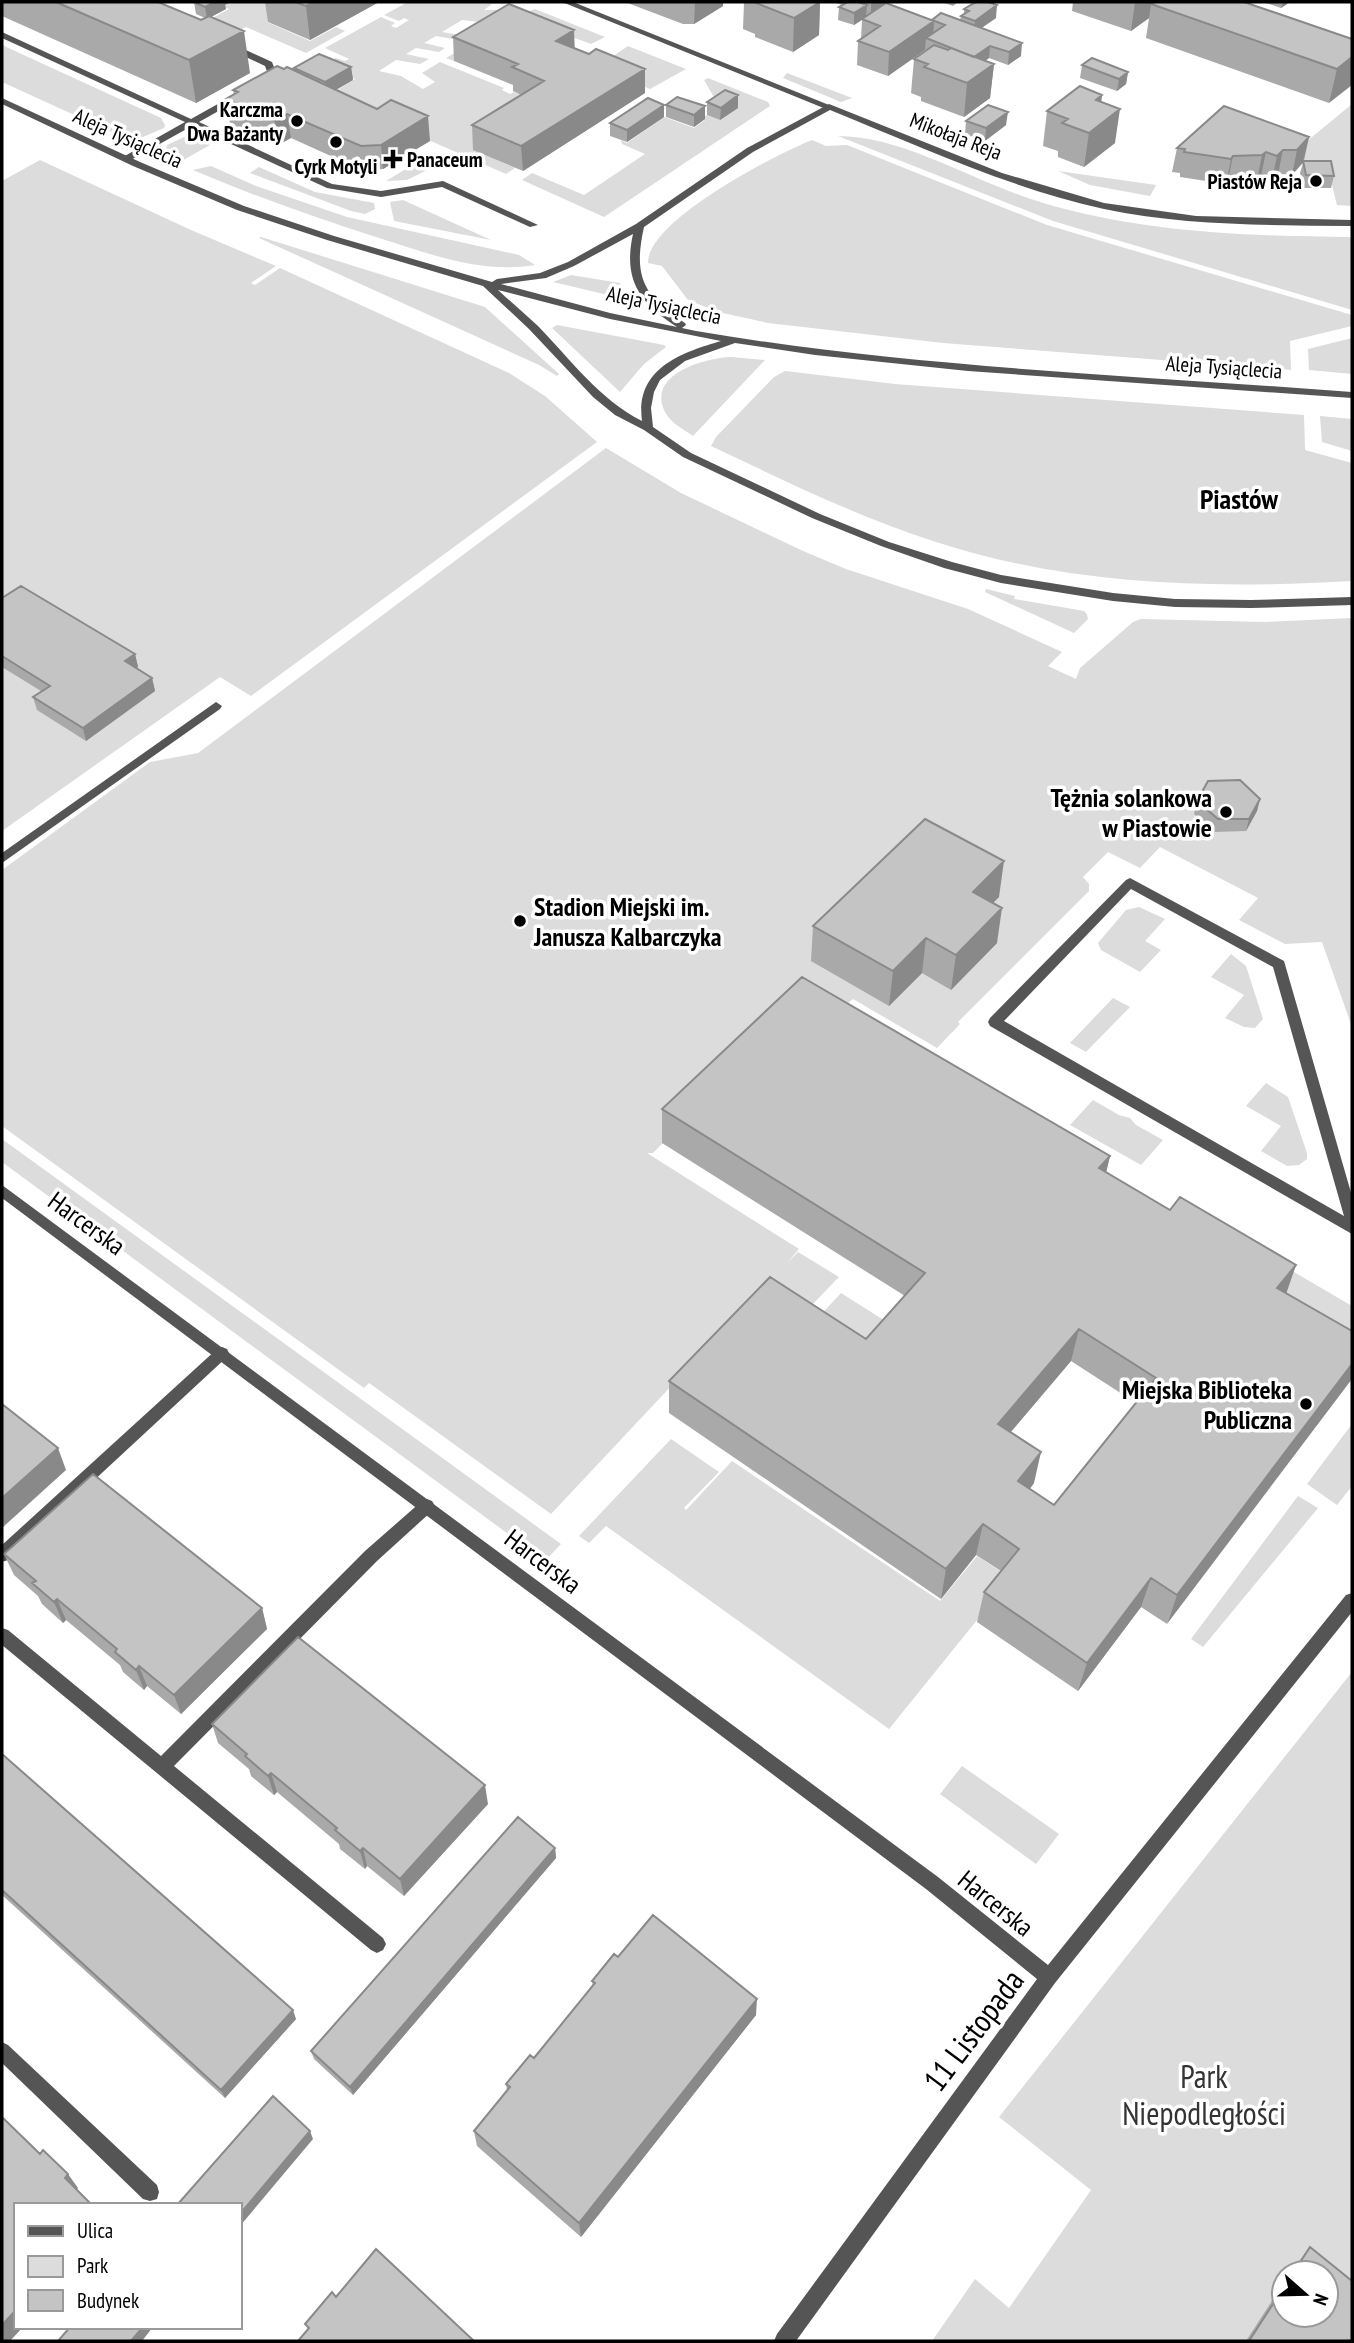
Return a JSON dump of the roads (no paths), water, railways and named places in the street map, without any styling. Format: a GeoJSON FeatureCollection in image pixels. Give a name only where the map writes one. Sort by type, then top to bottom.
{"type":"FeatureCollection","features":[{"type":"Feature","properties":{"kind":"street","name":"Mikołaja Reja"},"geometry":{"type":"LineString","coordinates":[[566,2],[1020,182],[1104,206],[1204,220],[1352,223]]}},
{"type":"Feature","properties":{"kind":"street"},"geometry":{"type":"LineString","coordinates":[[2,35],[341,189],[381,194],[443,184],[533,225]]}},
{"type":"Feature","properties":{"kind":"street"},"geometry":{"type":"LineString","coordinates":[[126,159],[274,75],[269,64],[225,44]]}},
{"type":"Feature","properties":{"kind":"street","name":"Aleja Tysiąclecia"},"geometry":{"type":"LineString","coordinates":[[2,101],[126,159],[252,212],[486,283],[691,332],[816,352],[945,365],[1348,395]]}},
{"type":"Feature","properties":{"kind":"street"},"geometry":{"type":"LineString","coordinates":[[486,283],[542,276],[556,271],[639,226],[750,150],[829,107]]}},
{"type":"Feature","properties":{"kind":"street"},"geometry":{"type":"LineString","coordinates":[[639,226],[632,258],[634,278],[653,306],[691,332]]}},
{"type":"Feature","properties":{"kind":"street"},"geometry":{"type":"LineString","coordinates":[[486,283],[533,327],[597,395],[620,413],[648,428],[687,455],[817,516],[885,544],[1001,579],[1113,597],[1175,603],[1352,601]]}},
{"type":"Feature","properties":{"kind":"street"},"geometry":{"type":"LineString","coordinates":[[648,428],[644,413],[647,399],[652,383],[662,371],[680,359],[734,340]]}},
{"type":"Feature","properties":{"kind":"street"},"geometry":{"type":"LineString","coordinates":[[2,859],[216,706]]}},
{"type":"Feature","properties":{"kind":"street"},"geometry":{"type":"LineString","coordinates":[[1352,1220],[1279,964],[1130,883],[995,1022],[1352,1228]]}},
{"type":"Feature","properties":{"kind":"street","name":"Harcerska"},"geometry":{"type":"LineString","coordinates":[[2,1191],[932,1883],[1049,1977]]}},
{"type":"Feature","properties":{"kind":"street"},"geometry":{"type":"LineString","coordinates":[[2,1555],[222,1353]]}},
{"type":"Feature","properties":{"kind":"street"},"geometry":{"type":"LineString","coordinates":[[161,1767],[371,1556],[427,1506]]}},
{"type":"Feature","properties":{"kind":"street","name":"11 Listopada"},"geometry":{"type":"LineString","coordinates":[[784,2341],[1049,1977],[1352,1600]]}},
{"type":"Feature","properties":{"kind":"street"},"geometry":{"type":"LineString","coordinates":[[2,1635],[377,1944]]}},
{"type":"Feature","properties":{"kind":"street"},"geometry":{"type":"LineString","coordinates":[[2,2051],[150,2192]]}},
{"type":"Feature","properties":{"kind":"place","name":"Karczma Dwa Bażanty"},"geometry":{"type":"Point","coordinates":[297,121]}},
{"type":"Feature","properties":{"kind":"place","name":"Cyrk Motyli"},"geometry":{"type":"Point","coordinates":[336,142]}},
{"type":"Feature","properties":{"kind":"place","name":"Panaceum"},"geometry":{"type":"Point","coordinates":[393,159]}},
{"type":"Feature","properties":{"kind":"place","name":"Piastów Reja"},"geometry":{"type":"Point","coordinates":[1316,181]}},
{"type":"Feature","properties":{"kind":"place","name":"Tężnia solankowa w Piastowie"},"geometry":{"type":"Point","coordinates":[1226,812]}},
{"type":"Feature","properties":{"kind":"place","name":"Stadion Miejski im. Janusza Kalbarczyka"},"geometry":{"type":"Point","coordinates":[520,921]}},
{"type":"Feature","properties":{"kind":"place","name":"Miejska Biblioteka Publiczna"},"geometry":{"type":"Point","coordinates":[1306,1404]}},
{"type":"Feature","properties":{"kind":"district","name":"Piastów"},"geometry":{"type":"Point","coordinates":[1239,498]}},
{"type":"Feature","properties":{"kind":"park label","name":"Park Niepodległości"},"geometry":{"type":"Point","coordinates":[1204,2094]}}]}
